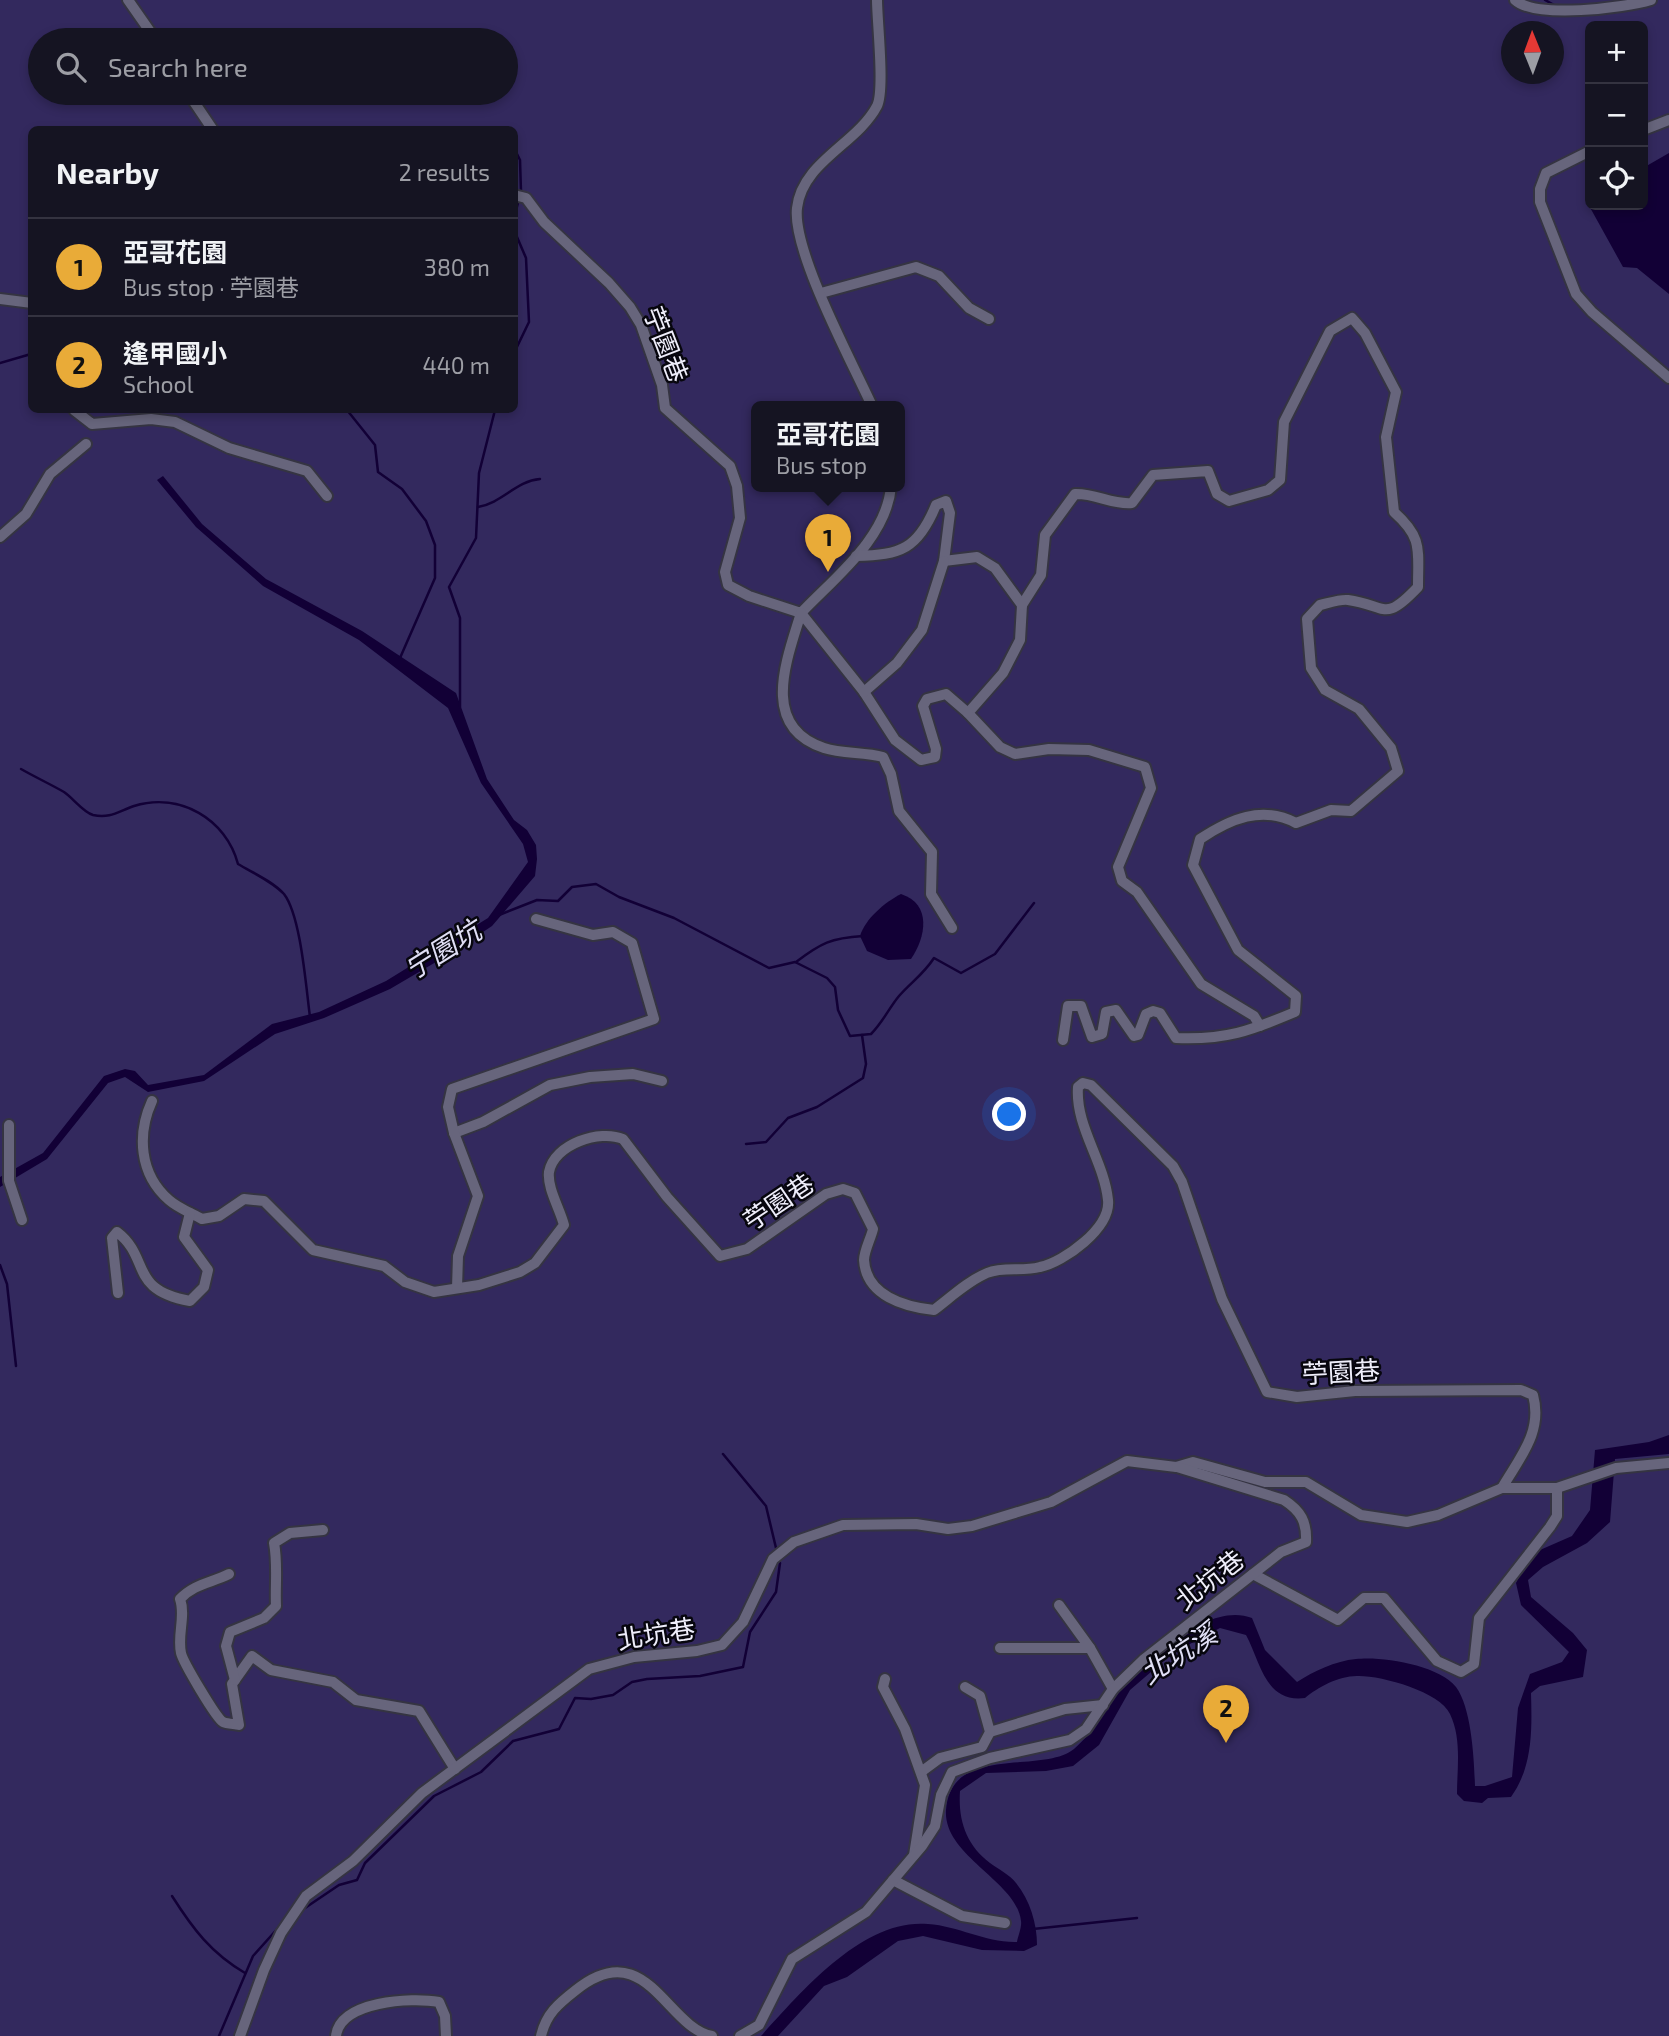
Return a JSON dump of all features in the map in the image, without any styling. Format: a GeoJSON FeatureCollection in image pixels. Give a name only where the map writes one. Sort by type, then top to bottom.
{"type":"FeatureCollection","features":[{"type":"Feature","properties":{"kind":"street"},"geometry":{"type":"LineString","coordinates":[[128,0],[148,28]]}},
{"type":"Feature","properties":{"kind":"street"},"geometry":{"type":"LineString","coordinates":[[870,401],[802,250],[797,207],[809,176],[862,125],[878,104],[877,0]]}},
{"type":"Feature","properties":{"kind":"street"},"geometry":{"type":"LineString","coordinates":[[1515,0],[1520,4],[1551,9],[1604,9],[1651,0]]}},
{"type":"Feature","properties":{"kind":"street"},"geometry":{"type":"LineString","coordinates":[[196,105],[211,126]]}},
{"type":"Feature","properties":{"kind":"street"},"geometry":{"type":"LineString","coordinates":[[1648,128],[1669,120]]}},
{"type":"Feature","properties":{"kind":"street"},"geometry":{"type":"LineString","coordinates":[[1585,153],[1562,162],[1546,173],[1540,189],[1540,202],[1576,294],[1592,312],[1669,378]]}},
{"type":"Feature","properties":{"kind":"street","name":"苧園巷"},"geometry":{"type":"LineString","coordinates":[[520,196],[609,283],[629,307],[641,325],[662,385],[665,408],[730,466],[737,486],[740,518],[725,572],[728,585],[749,596],[801,613]]}},
{"type":"Feature","properties":{"kind":"street"},"geometry":{"type":"LineString","coordinates":[[821,293],[916,267],[939,276],[969,308],[989,318]]}},
{"type":"Feature","properties":{"kind":"street"},"geometry":{"type":"LineString","coordinates":[[0,299],[28,302]]}},
{"type":"Feature","properties":{"kind":"street"},"geometry":{"type":"LineString","coordinates":[[968,713],[1003,673],[1020,640],[1022,606],[1041,575],[1045,535],[1075,494],[1119,504],[1132,503],[1153,475],[1208,471],[1217,494],[1229,501],[1268,490],[1280,480],[1284,422],[1330,331],[1353,318],[1365,333],[1396,392],[1386,437],[1394,512],[1413,530],[1418,553],[1418,587],[1399,607],[1377,610],[1348,600],[1320,605],[1307,619],[1311,668],[1325,690],[1359,709],[1391,748],[1398,771],[1351,811],[1331,810],[1296,823],[1282,815],[1256,814],[1225,822],[1200,839],[1193,865],[1238,950],[1296,996],[1295,1012],[1254,1031],[1176,1038],[1160,1013],[1153,1011],[1146,1014],[1138,1035],[1133,1036],[1113,1009],[1106,1012],[1102,1034],[1092,1037],[1081,1006],[1074,1004],[1068,1006],[1063,1040]]}},
{"type":"Feature","properties":{"kind":"street"},"geometry":{"type":"LineString","coordinates":[[79,413],[92,424],[151,419],[175,422],[229,448],[307,471],[327,496]]}},
{"type":"Feature","properties":{"kind":"street"},"geometry":{"type":"LineString","coordinates":[[0,537],[26,514],[50,474],[86,444]]}},
{"type":"Feature","properties":{"kind":"street"},"geometry":{"type":"LineString","coordinates":[[890,492],[885,512],[856,556],[801,613],[781,677],[789,725],[802,738],[825,749],[860,751],[883,757],[891,774],[900,811],[932,852],[932,894],[952,928]]}},
{"type":"Feature","properties":{"kind":"street"},"geometry":{"type":"LineString","coordinates":[[856,556],[891,554],[911,547],[920,536],[936,505],[946,501],[950,513],[944,561],[922,630],[897,663],[864,692]]}},
{"type":"Feature","properties":{"kind":"street"},"geometry":{"type":"LineString","coordinates":[[944,561],[978,557],[995,568],[1022,606]]}},
{"type":"Feature","properties":{"kind":"street"},"geometry":{"type":"LineString","coordinates":[[801,613],[864,692],[895,740],[921,760],[935,757],[936,748],[923,706],[928,699],[946,694],[1000,747],[1015,754],[1049,749],[1089,750],[1145,767],[1151,788],[1118,867],[1122,881],[1137,892],[1201,984],[1254,1016],[1260,1026]]}},
{"type":"Feature","properties":{"kind":"street"},"geometry":{"type":"LineString","coordinates":[[457,1288],[458,1256],[478,1196],[454,1133],[448,1107],[452,1089],[654,1019],[632,943],[613,932],[593,935],[536,919]]}},
{"type":"Feature","properties":{"kind":"street"},"geometry":{"type":"LineString","coordinates":[[454,1133],[483,1122],[550,1085],[590,1076],[633,1074],[662,1081]]}},
{"type":"Feature","properties":{"kind":"street","name":"苧園巷"},"geometry":{"type":"LineString","coordinates":[[190,1213],[202,1220],[219,1216],[244,1199],[264,1201],[313,1250],[384,1266],[416,1288],[434,1292],[457,1288],[501,1279],[535,1263],[564,1225],[549,1182],[549,1169],[568,1147],[584,1140],[615,1136],[623,1139],[682,1215],[720,1256],[747,1250],[826,1194],[842,1189],[855,1193],[873,1228],[864,1260],[873,1286],[886,1297],[917,1308],[934,1310],[986,1274],[1006,1268],[1037,1268],[1058,1261],[1085,1241],[1098,1226],[1108,1204],[1105,1180],[1078,1108],[1078,1087],[1083,1083],[1091,1085],[1173,1166],[1182,1182],[1222,1299],[1268,1392],[1297,1397],[1355,1391],[1521,1390],[1533,1395],[1538,1412],[1535,1431],[1502,1488]]}},
{"type":"Feature","properties":{"kind":"street"},"geometry":{"type":"LineString","coordinates":[[118,1293],[112,1238],[117,1232],[128,1240],[148,1283],[170,1297],[190,1301],[204,1287],[208,1270],[184,1237],[190,1213],[168,1200],[155,1182],[141,1147],[142,1123],[152,1101]]}},
{"type":"Feature","properties":{"kind":"street"},"geometry":{"type":"LineString","coordinates":[[9,1125],[9,1181],[22,1220]]}},
{"type":"Feature","properties":{"kind":"street","name":"北坑巷"},"geometry":{"type":"LineString","coordinates":[[240,2036],[270,1958],[306,1896],[353,1861],[422,1793],[589,1669],[634,1657],[697,1651],[722,1645],[743,1622],[773,1559],[794,1542],[843,1525],[916,1524],[948,1529],[972,1526],[1051,1502],[1127,1461],[1176,1466],[1284,1500],[1297,1508],[1307,1527],[1306,1542],[1281,1552],[1143,1660],[1113,1689],[1086,1729],[1070,1740],[989,1758],[952,1772],[941,1796],[934,1826],[914,1856],[866,1912],[792,1958],[759,2025],[740,2036]]}},
{"type":"Feature","properties":{"kind":"street","name":"北坑巷"},"geometry":{"type":"LineString","coordinates":[[1176,1466],[1193,1462],[1265,1482],[1306,1482],[1361,1515],[1385,1521],[1408,1522],[1438,1515],[1502,1488],[1557,1488],[1616,1468],[1669,1462]]}},
{"type":"Feature","properties":{"kind":"street"},"geometry":{"type":"LineString","coordinates":[[1254,1574],[1338,1620],[1364,1598],[1384,1598],[1437,1661],[1461,1672],[1474,1664],[1479,1618],[1557,1516],[1557,1488]]}},
{"type":"Feature","properties":{"kind":"street"},"geometry":{"type":"LineString","coordinates":[[235,1680],[226,1646],[230,1632],[264,1619],[276,1606],[274,1575],[277,1560],[274,1543],[290,1533],[323,1530]]}},
{"type":"Feature","properties":{"kind":"street"},"geometry":{"type":"LineString","coordinates":[[229,1574],[211,1583],[193,1586],[180,1599],[183,1608],[180,1652],[188,1672],[203,1688],[210,1710],[223,1722],[240,1725],[232,1684],[252,1656],[271,1670],[332,1682],[356,1700],[419,1711],[455,1769]]}},
{"type":"Feature","properties":{"kind":"street"},"geometry":{"type":"LineString","coordinates":[[1059,1605],[1090,1648],[1113,1689]]}},
{"type":"Feature","properties":{"kind":"street"},"geometry":{"type":"LineString","coordinates":[[1000,1648],[1090,1648]]}},
{"type":"Feature","properties":{"kind":"street"},"geometry":{"type":"LineString","coordinates":[[886,1679],[883,1687],[922,1772],[925,1785],[914,1856]]}},
{"type":"Feature","properties":{"kind":"street"},"geometry":{"type":"LineString","coordinates":[[922,1772],[940,1758],[982,1747],[990,1732],[980,1696],[965,1687]]}},
{"type":"Feature","properties":{"kind":"street"},"geometry":{"type":"LineString","coordinates":[[990,1732],[1065,1709],[1103,1705]]}},
{"type":"Feature","properties":{"kind":"street"},"geometry":{"type":"LineString","coordinates":[[893,1880],[919,1896],[962,1916],[1006,1923]]}},
{"type":"Feature","properties":{"kind":"street"},"geometry":{"type":"LineString","coordinates":[[541,2036],[544,2022],[554,2007],[586,1982],[606,1974],[622,1974],[642,1980],[659,1991],[699,2034],[712,2036]]}},
{"type":"Feature","properties":{"kind":"street"},"geometry":{"type":"LineString","coordinates":[[335,2036],[337,2025],[346,2014],[419,1999],[439,2002],[445,2016],[446,2036]]}},
{"type":"Feature","properties":{"kind":"shaded area"},"geometry":{"type":"Polygon","coordinates":[[[0,0],[1669,0],[1669,2036],[0,2036],[0,0]]]}},
{"type":"Feature","properties":{"kind":"water"},"geometry":{"type":"Polygon","coordinates":[[[1669,153],[1669,294],[1637,268],[1623,267],[1591,210],[1648,210],[1648,165],[1669,153]]]}},
{"type":"Feature","properties":{"kind":"water"},"geometry":{"type":"Polygon","coordinates":[[[163,476],[202,524],[266,579],[362,631],[456,693],[487,779],[514,820],[527,830],[536,845],[535,876],[492,926],[453,952],[390,989],[324,1018],[275,1034],[204,1081],[148,1092],[125,1077],[108,1083],[47,1159],[0,1187],[0,1177],[43,1153],[104,1076],[125,1069],[135,1071],[148,1085],[204,1075],[272,1024],[319,1012],[386,981],[488,918],[528,862],[523,844],[481,783],[448,708],[359,640],[263,586],[196,527],[157,480],[163,476]]]}},
{"type":"Feature","properties":{"kind":"water"},"geometry":{"type":"Polygon","coordinates":[[[901,894],[918,905],[922,913],[923,931],[911,959],[888,960],[867,951],[860,936],[866,923],[876,912],[901,894]]]}},
{"type":"Feature","properties":{"kind":"water"},"geometry":{"type":"Polygon","coordinates":[[[1669,1435],[1669,1454],[1615,1459],[1610,1522],[1587,1543],[1543,1567],[1528,1580],[1531,1597],[1573,1633],[1587,1650],[1583,1677],[1540,1686],[1531,1693],[1530,1747],[1524,1773],[1511,1797],[1488,1798],[1482,1803],[1464,1801],[1457,1794],[1458,1754],[1454,1724],[1444,1706],[1423,1692],[1396,1682],[1359,1676],[1330,1682],[1305,1698],[1292,1698],[1281,1694],[1266,1679],[1246,1635],[1220,1628],[1173,1653],[1130,1690],[1099,1745],[1073,1766],[1046,1771],[986,1773],[960,1791],[960,1812],[969,1840],[982,1856],[1011,1877],[1021,1890],[1032,1912],[1037,1945],[1024,1951],[982,1950],[923,1936],[898,1941],[847,1977],[824,1986],[778,2036],[761,2036],[835,1961],[880,1933],[904,1925],[928,1924],[994,1940],[1017,1942],[1021,1923],[1017,1907],[995,1880],[967,1855],[948,1826],[946,1810],[952,1789],[964,1776],[980,1768],[1041,1760],[1060,1756],[1074,1749],[1120,1691],[1146,1664],[1180,1636],[1217,1618],[1235,1615],[1252,1618],[1265,1650],[1297,1682],[1325,1667],[1367,1658],[1409,1664],[1437,1673],[1456,1687],[1466,1708],[1475,1786],[1485,1786],[1512,1777],[1518,1708],[1530,1674],[1562,1662],[1569,1652],[1521,1605],[1516,1583],[1523,1569],[1540,1550],[1572,1536],[1590,1510],[1595,1450],[1649,1442],[1669,1435]]]}},
{"type":"Feature","properties":{"kind":"waterway"},"geometry":{"type":"LineString","coordinates":[[1545,0],[1554,5]]}},
{"type":"Feature","properties":{"kind":"waterway","name":"宁園坑"},"geometry":{"type":"LineString","coordinates":[[518,156],[521,192]]}},
{"type":"Feature","properties":{"kind":"waterway","name":"宁園坑"},"geometry":{"type":"LineString","coordinates":[[518,239],[526,258],[529,322],[518,345]]}},
{"type":"Feature","properties":{"kind":"waterway"},"geometry":{"type":"LineString","coordinates":[[0,363],[28,355]]}},
{"type":"Feature","properties":{"kind":"waterway"},"geometry":{"type":"LineString","coordinates":[[349,413],[375,445],[378,472],[402,489],[426,521],[435,545],[435,578],[400,658]]}},
{"type":"Feature","properties":{"kind":"waterway","name":"宁園坑"},"geometry":{"type":"LineString","coordinates":[[460,707],[460,618],[449,587],[476,538],[479,473],[494,413]]}},
{"type":"Feature","properties":{"kind":"waterway"},"geometry":{"type":"LineString","coordinates":[[478,507],[540,479]]}},
{"type":"Feature","properties":{"kind":"waterway"},"geometry":{"type":"LineString","coordinates":[[21,769],[64,792],[93,815],[109,815],[151,803],[168,803],[184,806],[212,822],[232,848],[238,864],[274,885],[290,904],[302,953],[310,1017]]}},
{"type":"Feature","properties":{"kind":"waterway"},"geometry":{"type":"LineString","coordinates":[[499,915],[537,900],[558,901],[572,887],[596,884],[619,897],[674,918],[769,968],[795,962],[827,978],[835,987],[838,1010],[850,1036],[871,1034],[899,996],[934,958],[961,973],[995,954],[1034,903]]}},
{"type":"Feature","properties":{"kind":"waterway"},"geometry":{"type":"LineString","coordinates":[[796,962],[827,943],[863,936]]}},
{"type":"Feature","properties":{"kind":"waterway"},"geometry":{"type":"LineString","coordinates":[[746,1144],[766,1142],[788,1118],[817,1107],[863,1078],[866,1064],[862,1035]]}},
{"type":"Feature","properties":{"kind":"waterway"},"geometry":{"type":"LineString","coordinates":[[0,1265],[7,1284],[16,1366]]}},
{"type":"Feature","properties":{"kind":"waterway"},"geometry":{"type":"LineString","coordinates":[[723,1454],[766,1506],[776,1548]]}},
{"type":"Feature","properties":{"kind":"waterway"},"geometry":{"type":"LineString","coordinates":[[302,1910],[339,1885],[357,1880],[365,1863],[434,1796],[481,1772],[513,1741],[559,1729],[575,1698],[591,1699],[613,1695],[632,1682],[647,1679],[700,1676],[743,1667],[750,1632],[776,1592],[780,1563]]}},
{"type":"Feature","properties":{"kind":"waterway"},"geometry":{"type":"LineString","coordinates":[[172,1896],[204,1939],[222,1957],[245,1973]]}},
{"type":"Feature","properties":{"kind":"waterway"},"geometry":{"type":"LineString","coordinates":[[1033,1929],[1137,1918]]}},
{"type":"Feature","properties":{"kind":"waterway"},"geometry":{"type":"LineString","coordinates":[[219,2036],[253,1956],[279,1927]]}},
{"type":"Feature","properties":{"kind":"place","name":"亞哥花園"},"geometry":{"type":"Point","coordinates":[828,572]}},
{"type":"Feature","properties":{"kind":"place","name":"逢甲國小"},"geometry":{"type":"Point","coordinates":[1226,1743]}},
{"type":"Feature","properties":{"kind":"water label","name":"北坑溪"},"geometry":{"type":"Point","coordinates":[1178,1653]}}]}
